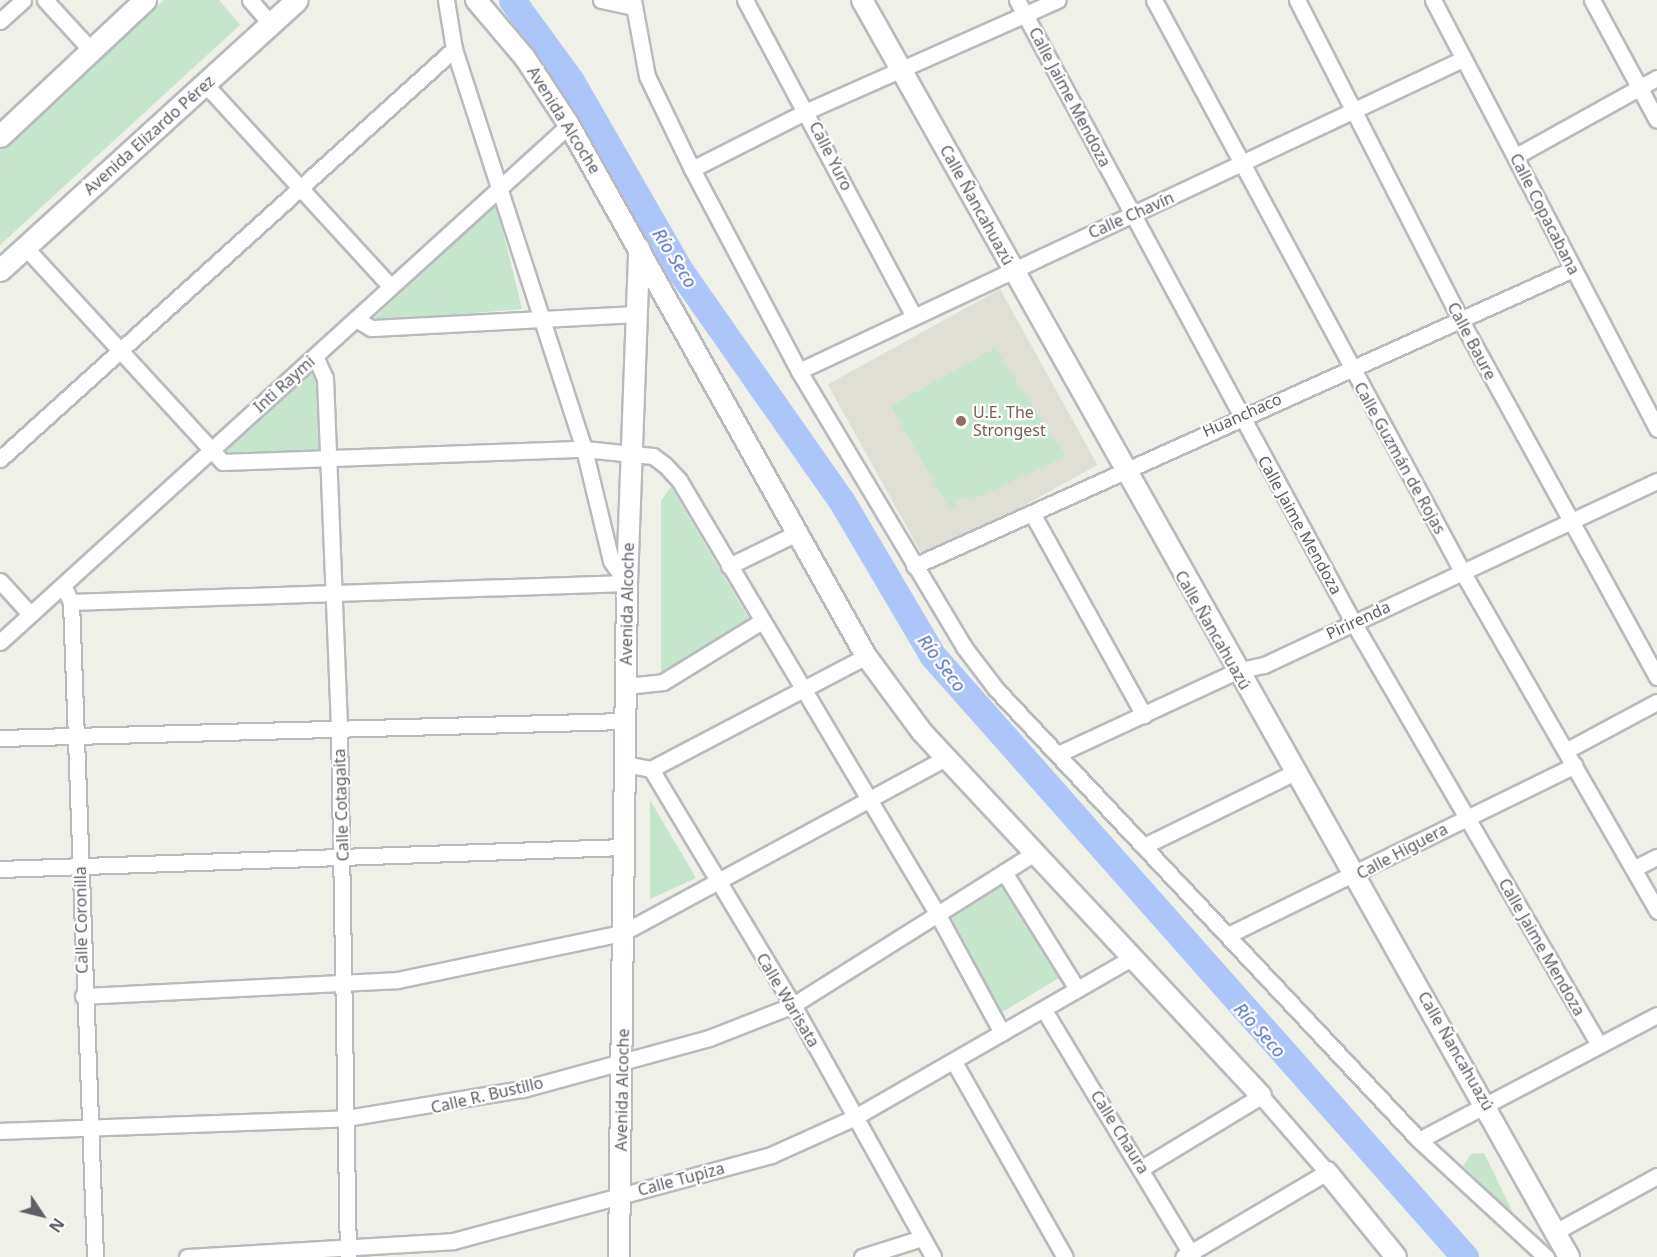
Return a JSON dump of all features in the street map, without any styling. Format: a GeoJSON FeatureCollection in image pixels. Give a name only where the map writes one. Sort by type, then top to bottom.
{"type":"FeatureCollection","features":[{"type":"Feature","properties":{"kind":"main road"},"geometry":{"type":"LineString","coordinates":[[0,136],[145,0]]}},
{"type":"Feature","properties":{"kind":"main road","name":"Avenida Elizardo Pérez"},"geometry":{"type":"LineString","coordinates":[[0,270],[297,0]]}},
{"type":"Feature","properties":{"kind":"street"},"geometry":{"type":"LineString","coordinates":[[0,21],[23,0]]}},
{"type":"Feature","properties":{"kind":"street"},"geometry":{"type":"LineString","coordinates":[[45,0],[91,50]]}},
{"type":"Feature","properties":{"kind":"street"},"geometry":{"type":"LineString","coordinates":[[250,0],[272,24]]}},
{"type":"Feature","properties":{"kind":"street"},"geometry":{"type":"LineString","coordinates":[[446,0],[454,49],[539,320],[584,449],[611,561],[627,584]]}},
{"type":"Feature","properties":{"kind":"street","name":"Avenida Alcoche"},"geometry":{"type":"LineString","coordinates":[[476,0],[525,58],[569,125],[639,248],[634,315],[627,584],[622,933],[625,1059],[619,1196],[619,1257]]}},
{"type":"Feature","properties":{"kind":"street"},"geometry":{"type":"LineString","coordinates":[[601,0],[633,4],[647,76],[692,169],[799,371],[914,566],[996,689],[1419,1140],[1546,1257]]}},
{"type":"Feature","properties":{"kind":"street","name":"Calle Yuro"},"geometry":{"type":"LineString","coordinates":[[745,0],[807,111],[913,315]]}},
{"type":"Feature","properties":{"kind":"street","name":"Calle Ñancahuazú"},"geometry":{"type":"LineString","coordinates":[[862,0],[1013,269],[1122,470],[1488,1104],[1569,1257]]}},
{"type":"Feature","properties":{"kind":"street","name":"Calle Jaime Mendoza"},"geometry":{"type":"LineString","coordinates":[[1017,0],[1353,622],[1597,1042]]}},
{"type":"Feature","properties":{"kind":"street"},"geometry":{"type":"LineString","coordinates":[[692,169],[807,111],[1058,0]]}},
{"type":"Feature","properties":{"kind":"street","name":"Calle Guzmán de Rojas"},"geometry":{"type":"LineString","coordinates":[[1154,0],[1240,166],[1463,573],[1635,868],[1657,911]]}},
{"type":"Feature","properties":{"kind":"street","name":"Calle Baure"},"geometry":{"type":"LineString","coordinates":[[1298,0],[1352,114],[1459,318],[1570,524],[1657,677]]}},
{"type":"Feature","properties":{"kind":"street","name":"Calle Copacabana"},"geometry":{"type":"LineString","coordinates":[[1433,0],[1573,269],[1651,404],[1657,429]]}},
{"type":"Feature","properties":{"kind":"street"},"geometry":{"type":"LineString","coordinates":[[1592,0],[1657,120]]}},
{"type":"Feature","properties":{"kind":"street"},"geometry":{"type":"LineString","coordinates":[[0,459],[454,49]]}},
{"type":"Feature","properties":{"kind":"street","name":"Calle Chavín"},"geometry":{"type":"LineString","coordinates":[[799,371],[913,315],[1352,114],[1463,59]]}},
{"type":"Feature","properties":{"kind":"street"},"geometry":{"type":"LineString","coordinates":[[1516,156],[1657,78]]}},
{"type":"Feature","properties":{"kind":"street"},"geometry":{"type":"LineString","coordinates":[[205,84],[301,185],[391,287]]}},
{"type":"Feature","properties":{"kind":"street","name":"Inti Raymi"},"geometry":{"type":"LineString","coordinates":[[0,642],[569,125]]}},
{"type":"Feature","properties":{"kind":"street"},"geometry":{"type":"LineString","coordinates":[[24,247],[209,452],[223,462],[584,449],[653,456],[679,480],[804,689],[867,802],[938,915],[1002,1033]]}},
{"type":"Feature","properties":{"kind":"street"},"geometry":{"type":"LineString","coordinates":[[639,248],[866,656],[946,758],[1262,1096],[1396,1257]]}},
{"type":"Feature","properties":{"kind":"street","name":"Huanchaco"},"geometry":{"type":"LineString","coordinates":[[914,566],[1033,515],[1122,470],[1573,269]]}},
{"type":"Feature","properties":{"kind":"street"},"geometry":{"type":"LineString","coordinates":[[356,319],[371,328],[634,315]]}},
{"type":"Feature","properties":{"kind":"street","name":"Calle Cotagaita"},"geometry":{"type":"LineString","coordinates":[[315,356],[324,368],[339,727],[346,984],[348,1253]]}},
{"type":"Feature","properties":{"kind":"street","name":"Pirirenda"},"geometry":{"type":"LineString","coordinates":[[1058,754],[1237,671],[1264,665],[1353,622],[1570,524],[1657,480]]}},
{"type":"Feature","properties":{"kind":"street"},"geometry":{"type":"LineString","coordinates":[[1033,515],[1143,715]]}},
{"type":"Feature","properties":{"kind":"street"},"geometry":{"type":"LineString","coordinates":[[729,566],[796,532]]}},
{"type":"Feature","properties":{"kind":"street"},"geometry":{"type":"LineString","coordinates":[[0,580],[30,614]]}},
{"type":"Feature","properties":{"kind":"street"},"geometry":{"type":"LineString","coordinates":[[71,602],[627,584]]}},
{"type":"Feature","properties":{"kind":"street","name":"Calle Coronilla"},"geometry":{"type":"LineString","coordinates":[[63,585],[71,602],[83,996],[95,1257]]}},
{"type":"Feature","properties":{"kind":"street"},"geometry":{"type":"LineString","coordinates":[[626,686],[663,682],[762,621]]}},
{"type":"Feature","properties":{"kind":"street"},"geometry":{"type":"LineString","coordinates":[[625,764],[651,769],[866,656]]}},
{"type":"Feature","properties":{"kind":"street"},"geometry":{"type":"LineString","coordinates":[[1567,750],[1657,702]]}},
{"type":"Feature","properties":{"kind":"street"},"geometry":{"type":"LineString","coordinates":[[0,738],[75,734],[626,721]]}},
{"type":"Feature","properties":{"kind":"street"},"geometry":{"type":"LineString","coordinates":[[83,996],[346,984],[444,974],[622,933],[946,758]]}},
{"type":"Feature","properties":{"kind":"street","name":"Calle Higuera"},"geometry":{"type":"LineString","coordinates":[[1228,935],[1356,875],[1467,816],[1575,765]]}},
{"type":"Feature","properties":{"kind":"street","name":"Calle Warisata"},"geometry":{"type":"LineString","coordinates":[[651,769],[716,884],[793,1005],[933,1257]]}},
{"type":"Feature","properties":{"kind":"street"},"geometry":{"type":"LineString","coordinates":[[1144,846],[1297,771]]}},
{"type":"Feature","properties":{"kind":"street"},"geometry":{"type":"LineString","coordinates":[[0,869],[624,847]]}},
{"type":"Feature","properties":{"kind":"street","name":"Calle R. Bustillo"},"geometry":{"type":"LineString","coordinates":[[0,1131],[347,1119],[523,1089],[625,1059],[709,1038],[793,1005],[1034,853]]}},
{"type":"Feature","properties":{"kind":"street"},"geometry":{"type":"LineString","coordinates":[[1635,868],[1657,857]]}},
{"type":"Feature","properties":{"kind":"street"},"geometry":{"type":"LineString","coordinates":[[1004,872],[1077,989]]}},
{"type":"Feature","properties":{"kind":"street","name":"Calle Tupiza"},"geometry":{"type":"LineString","coordinates":[[187,1257],[348,1253],[453,1241],[771,1155],[855,1117],[1131,958]]}},
{"type":"Feature","properties":{"kind":"street","name":"Calle Chaura"},"geometry":{"type":"LineString","coordinates":[[1044,1010],[1143,1168],[1189,1256]]}},
{"type":"Feature","properties":{"kind":"street"},"geometry":{"type":"LineString","coordinates":[[1419,1140],[1597,1042],[1657,1015]]}},
{"type":"Feature","properties":{"kind":"street"},"geometry":{"type":"LineString","coordinates":[[954,1062],[1065,1257]]}},
{"type":"Feature","properties":{"kind":"street"},"geometry":{"type":"LineString","coordinates":[[1143,1168],[1262,1096]]}},
{"type":"Feature","properties":{"kind":"street"},"geometry":{"type":"LineString","coordinates":[[1189,1256],[1327,1172]]}},
{"type":"Feature","properties":{"kind":"street"},"geometry":{"type":"LineString","coordinates":[[1555,1232],[1657,1176]]}},
{"type":"Feature","properties":{"kind":"street"},"geometry":{"type":"LineString","coordinates":[[862,1257],[922,1238]]}},
{"type":"Feature","properties":{"kind":"shaded area","name":"U.E. The Strongest"},"geometry":{"type":"Polygon","coordinates":[[[1000,289],[1097,465],[925,560],[828,385],[1000,289]]]}},
{"type":"Feature","properties":{"kind":"green space"},"geometry":{"type":"Polygon","coordinates":[[[164,0],[219,0],[240,25],[0,245],[0,150],[164,0]]]}},
{"type":"Feature","properties":{"kind":"green space"},"geometry":{"type":"Polygon","coordinates":[[[496,203],[522,309],[370,322],[496,203]]]}},
{"type":"Feature","properties":{"kind":"green space"},"geometry":{"type":"Polygon","coordinates":[[[995,348],[1066,456],[970,501],[968,496],[955,501],[957,508],[951,511],[891,406],[995,348]]]}},
{"type":"Feature","properties":{"kind":"green space"},"geometry":{"type":"Polygon","coordinates":[[[317,364],[321,450],[217,455],[317,364]]]}},
{"type":"Feature","properties":{"kind":"green space"},"geometry":{"type":"Polygon","coordinates":[[[671,487],[751,622],[661,675],[661,501],[671,487]]]}},
{"type":"Feature","properties":{"kind":"green space"},"geometry":{"type":"Polygon","coordinates":[[[650,800],[696,878],[650,899],[650,800]]]}},
{"type":"Feature","properties":{"kind":"green space"},"geometry":{"type":"Polygon","coordinates":[[[1001,881],[1059,978],[1003,1012],[944,915],[1001,881]]]}},
{"type":"Feature","properties":{"kind":"green space"},"geometry":{"type":"Polygon","coordinates":[[[1484,1153],[1514,1215],[1463,1166],[1471,1154],[1484,1153]]]}},
{"type":"Feature","properties":{"kind":"waterway","name":"Río Seco"},"geometry":{"type":"LineString","coordinates":[[512,0],[571,81],[679,269],[841,500],[933,656],[1465,1257]]}},
{"type":"Feature","properties":{"kind":"place","name":"U.E. The Strongest"},"geometry":{"type":"Point","coordinates":[961,421]}}]}
